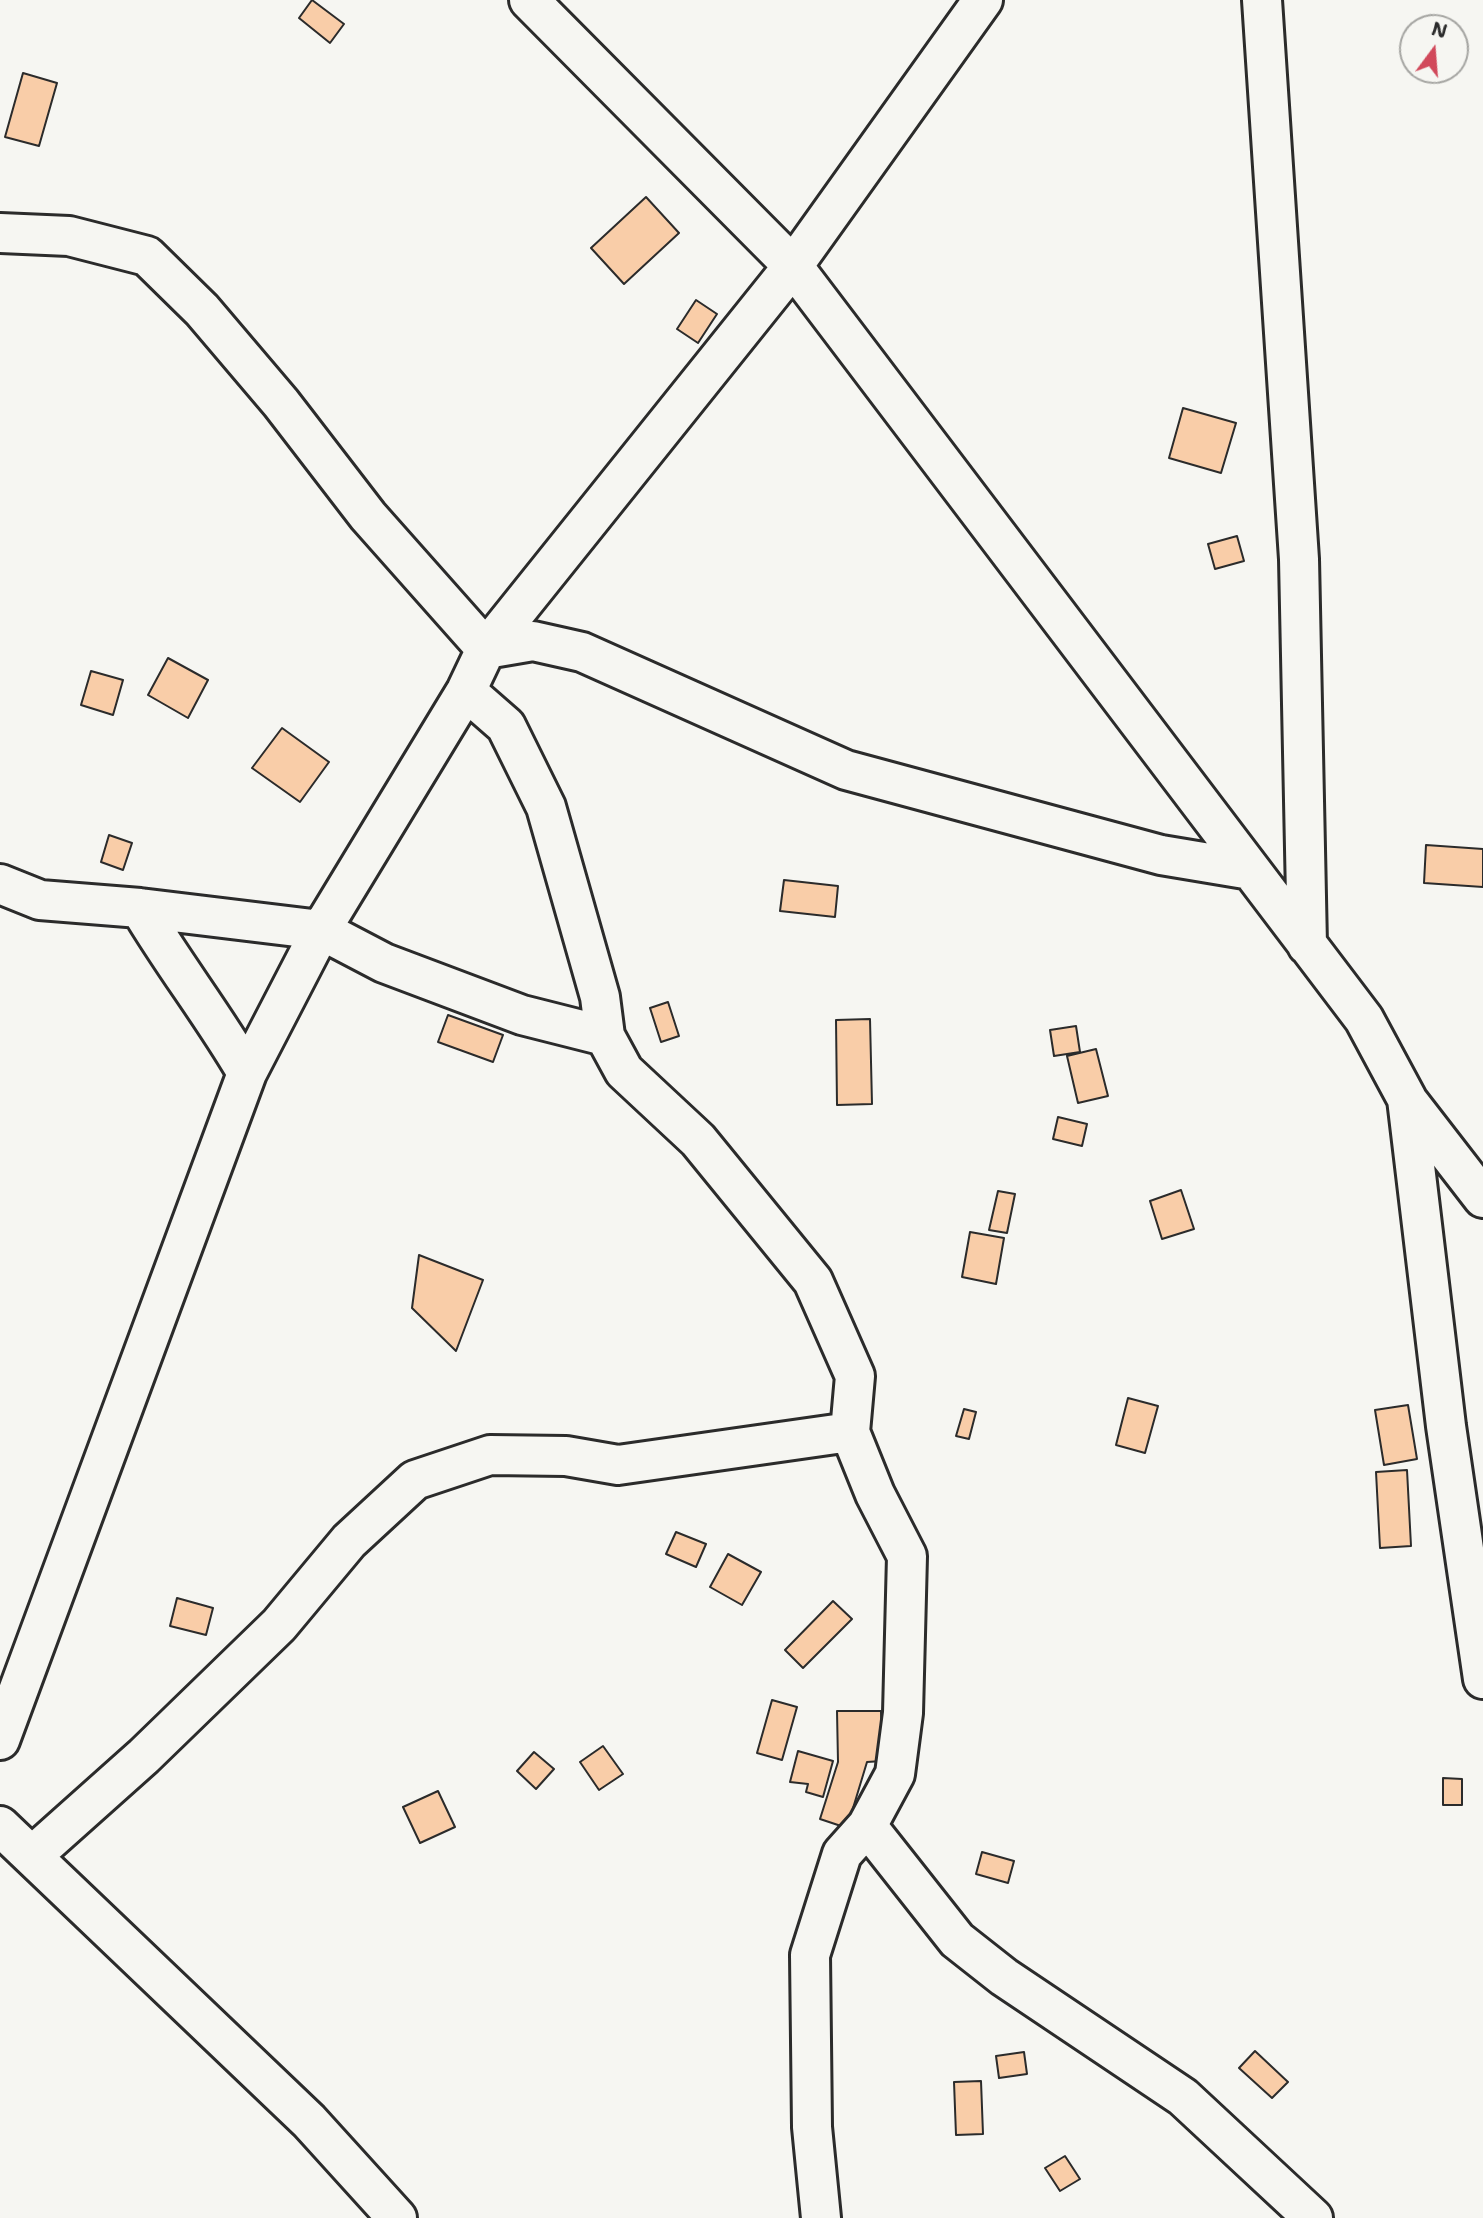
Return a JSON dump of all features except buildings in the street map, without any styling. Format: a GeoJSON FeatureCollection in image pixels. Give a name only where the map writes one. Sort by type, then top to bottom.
{"type":"FeatureCollection","features":[{"type":"Feature","properties":{"kind":"street"},"geometry":{"type":"LineString","coordinates":[[529,0],[793,265],[1364,1019],[1407,1099],[1483,1198]]}},
{"type":"Feature","properties":{"kind":"street"},"geometry":{"type":"LineString","coordinates":[[0,1740],[247,1073],[321,930],[466,691],[486,649],[793,265],[983,0]]}},
{"type":"Feature","properties":{"kind":"street"},"geometry":{"type":"LineString","coordinates":[[1262,0],[1299,559],[1307,945]]}},
{"type":"Feature","properties":{"kind":"street"},"geometry":{"type":"LineString","coordinates":[[0,233],[69,236],[147,256],[202,310],[281,403],[368,516],[486,649]]}},
{"type":"Feature","properties":{"kind":"street"},"geometry":{"type":"LineString","coordinates":[[486,649],[533,641],[582,652],[846,770],[1161,855],[1251,870]]}},
{"type":"Feature","properties":{"kind":"street"},"geometry":{"type":"LineString","coordinates":[[466,691],[506,726],[546,807],[600,997],[605,1036],[624,1071],[698,1140],[813,1281],[855,1376],[850,1432],[874,1494],[906,1556],[903,1713],[895,1774],[867,1826],[842,1854],[810,1955],[812,2127],[821,2218]]}},
{"type":"Feature","properties":{"kind":"street"},"geometry":{"type":"LineString","coordinates":[[0,884],[40,900],[140,908],[321,930],[384,963],[522,1015],[605,1036]]}},
{"type":"Feature","properties":{"kind":"street"},"geometry":{"type":"LineString","coordinates":[[140,908],[175,967],[230,1044],[247,1073]]}},
{"type":"Feature","properties":{"kind":"street"},"geometry":{"type":"LineString","coordinates":[[1407,1099],[1446,1426],[1483,1679]]}},
{"type":"Feature","properties":{"kind":"street"},"geometry":{"type":"LineString","coordinates":[[32,1856],[144,1756],[279,1625],[349,1541],[415,1480],[490,1455],[566,1456],[618,1465],[850,1432]]}},
{"type":"Feature","properties":{"kind":"street"},"geometry":{"type":"LineString","coordinates":[[0,1826],[309,2121],[397,2218]]}},
{"type":"Feature","properties":{"kind":"street"},"geometry":{"type":"LineString","coordinates":[[867,1826],[957,1940],[1003,1977],[1183,2097],[1313,2218]]}}]}
